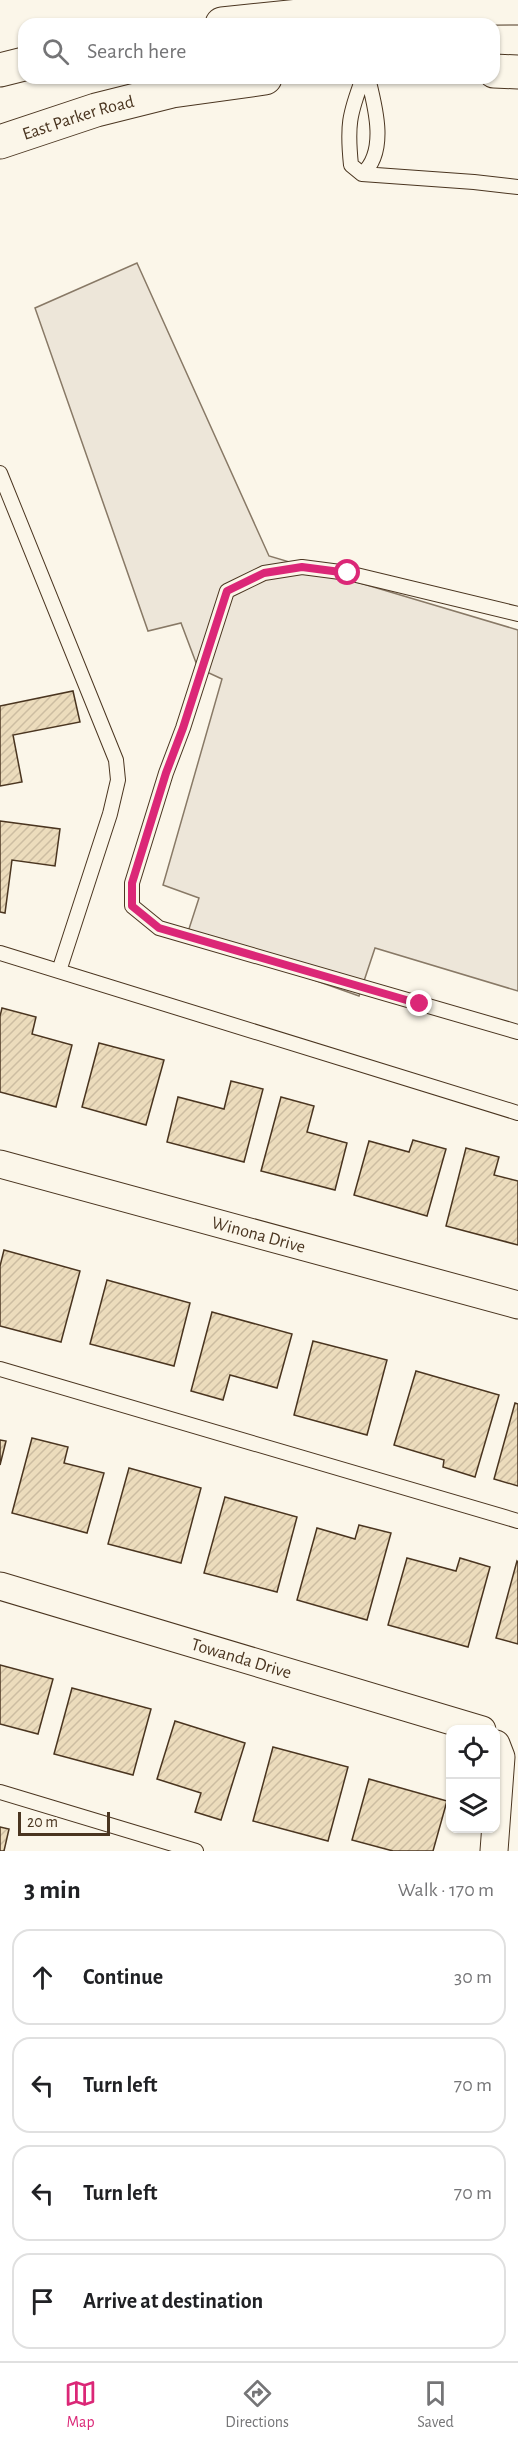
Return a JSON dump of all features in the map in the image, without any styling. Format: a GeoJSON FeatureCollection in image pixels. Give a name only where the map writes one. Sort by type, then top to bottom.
{"type":"FeatureCollection","features":[{"type":"Feature","properties":{"kind":"main road"},"geometry":{"type":"LineString","coordinates":[[288,18],[366,11],[518,8]]}},
{"type":"Feature","properties":{"kind":"main road"},"geometry":{"type":"LineString","coordinates":[[0,70],[18,66]]}},
{"type":"Feature","properties":{"kind":"main road"},"geometry":{"type":"LineString","coordinates":[[500,71],[518,72]]}},
{"type":"Feature","properties":{"kind":"main road","name":"East Parker Road"},"geometry":{"type":"LineString","coordinates":[[0,142],[96,110],[161,94],[226,84]]}},
{"type":"Feature","properties":{"kind":"street","name":"Winona Drive"},"geometry":{"type":"LineString","coordinates":[[0,1164],[518,1305]]}},
{"type":"Feature","properties":{"kind":"street","name":"Towanda Drive"},"geometry":{"type":"LineString","coordinates":[[0,1586],[465,1725]]}},
{"type":"Feature","properties":{"kind":"street"},"geometry":{"type":"LineString","coordinates":[[500,1755],[500,1770]]}},
{"type":"Feature","properties":{"kind":"street"},"geometry":{"type":"LineString","coordinates":[[494,1851],[499,1779]]}},
{"type":"Feature","properties":{"kind":"lane"},"geometry":{"type":"LineString","coordinates":[[361,84],[351,109],[348,125],[351,165],[362,174],[518,187]]}},
{"type":"Feature","properties":{"kind":"lane"},"geometry":{"type":"LineString","coordinates":[[362,174],[368,169],[375,151],[379,118],[370,84]]}},
{"type":"Feature","properties":{"kind":"lane"},"geometry":{"type":"LineString","coordinates":[[0,473],[116,760],[118,780],[110,814],[59,971]]}},
{"type":"Feature","properties":{"kind":"lane"},"geometry":{"type":"LineString","coordinates":[[518,614],[348,573],[302,567],[264,573],[227,591],[132,883],[132,906],[159,928],[518,1032]]}},
{"type":"Feature","properties":{"kind":"lane"},"geometry":{"type":"LineString","coordinates":[[0,953],[518,1113]]}},
{"type":"Feature","properties":{"kind":"lane"},"geometry":{"type":"LineString","coordinates":[[0,1369],[518,1521]]}},
{"type":"Feature","properties":{"kind":"lane"},"geometry":{"type":"LineString","coordinates":[[0,1792],[196,1851]]}},
{"type":"Feature","properties":{"kind":"shaded area"},"geometry":{"type":"Polygon","coordinates":[[[137,263],[269,556],[518,630],[518,991],[375,948],[359,996],[187,935],[199,898],[163,885],[222,679],[198,668],[181,623],[148,631],[35,308],[137,263]]]}},
{"type":"Feature","properties":{"kind":"building"},"geometry":{"type":"Polygon","coordinates":[[[73,691],[80,722],[13,735],[22,782],[0,786],[0,706],[73,691]]]}},
{"type":"Feature","properties":{"kind":"building"},"geometry":{"type":"Polygon","coordinates":[[[0,821],[60,829],[55,866],[12,860],[5,913],[0,912],[0,821]]]}},
{"type":"Feature","properties":{"kind":"building"},"geometry":{"type":"Polygon","coordinates":[[[2,1008],[36,1017],[32,1034],[72,1045],[56,1107],[0,1092],[0,1016],[2,1008]]]}},
{"type":"Feature","properties":{"kind":"building"},"geometry":{"type":"Polygon","coordinates":[[[99,1043],[164,1060],[146,1125],[82,1107],[99,1043]]]}},
{"type":"Feature","properties":{"kind":"building"},"geometry":{"type":"Polygon","coordinates":[[[231,1081],[263,1089],[244,1162],[167,1142],[178,1097],[224,1109],[231,1081]]]}},
{"type":"Feature","properties":{"kind":"building"},"geometry":{"type":"Polygon","coordinates":[[[281,1097],[314,1106],[307,1132],[347,1143],[335,1190],[261,1171],[281,1097]]]}},
{"type":"Feature","properties":{"kind":"building"},"geometry":{"type":"Polygon","coordinates":[[[413,1140],[446,1149],[427,1216],[354,1195],[369,1141],[409,1152],[413,1140]]]}},
{"type":"Feature","properties":{"kind":"building"},"geometry":{"type":"Polygon","coordinates":[[[466,1148],[499,1157],[494,1175],[518,1181],[518,1245],[446,1226],[466,1148]]]}},
{"type":"Feature","properties":{"kind":"building"},"geometry":{"type":"Polygon","coordinates":[[[4,1250],[80,1271],[61,1342],[0,1326],[0,1266],[4,1250]]]}},
{"type":"Feature","properties":{"kind":"building"},"geometry":{"type":"Polygon","coordinates":[[[107,1280],[190,1303],[174,1366],[90,1344],[107,1280]]]}},
{"type":"Feature","properties":{"kind":"building"},"geometry":{"type":"Polygon","coordinates":[[[212,1312],[292,1334],[277,1388],[230,1375],[223,1400],[191,1391],[212,1312]]]}},
{"type":"Feature","properties":{"kind":"building"},"geometry":{"type":"Polygon","coordinates":[[[313,1341],[387,1360],[367,1435],[294,1415],[313,1341]]]}},
{"type":"Feature","properties":{"kind":"building"},"geometry":{"type":"Polygon","coordinates":[[[416,1371],[499,1395],[475,1477],[443,1467],[444,1460],[394,1445],[416,1371]]]}},
{"type":"Feature","properties":{"kind":"building"},"geometry":{"type":"Polygon","coordinates":[[[515,1403],[518,1404],[518,1486],[494,1479],[515,1403]]]}},
{"type":"Feature","properties":{"kind":"building"},"geometry":{"type":"Polygon","coordinates":[[[32,1438],[68,1447],[64,1463],[104,1473],[87,1533],[12,1513],[32,1438]]]}},
{"type":"Feature","properties":{"kind":"building"},"geometry":{"type":"Polygon","coordinates":[[[0,1440],[6,1441],[0,1465],[0,1440]]]}},
{"type":"Feature","properties":{"kind":"building"},"geometry":{"type":"Polygon","coordinates":[[[129,1468],[201,1488],[181,1563],[108,1544],[129,1468]]]}},
{"type":"Feature","properties":{"kind":"building"},"geometry":{"type":"Polygon","coordinates":[[[225,1497],[297,1517],[277,1592],[204,1573],[225,1497]]]}},
{"type":"Feature","properties":{"kind":"building"},"geometry":{"type":"Polygon","coordinates":[[[359,1525],[391,1533],[367,1620],[297,1600],[317,1528],[355,1539],[359,1525]]]}},
{"type":"Feature","properties":{"kind":"building"},"geometry":{"type":"Polygon","coordinates":[[[407,1558],[456,1571],[460,1558],[490,1567],[468,1647],[388,1625],[407,1558]]]}},
{"type":"Feature","properties":{"kind":"building"},"geometry":{"type":"Polygon","coordinates":[[[518,1562],[518,1644],[496,1638],[518,1562]]]}},
{"type":"Feature","properties":{"kind":"building"},"geometry":{"type":"Polygon","coordinates":[[[0,1665],[53,1679],[38,1734],[0,1724],[0,1665]]]}},
{"type":"Feature","properties":{"kind":"building"},"geometry":{"type":"Polygon","coordinates":[[[72,1688],[151,1709],[133,1775],[54,1754],[72,1688]]]}},
{"type":"Feature","properties":{"kind":"building"},"geometry":{"type":"Polygon","coordinates":[[[175,1721],[245,1743],[221,1820],[195,1812],[201,1793],[157,1779],[175,1721]]]}},
{"type":"Feature","properties":{"kind":"building"},"geometry":{"type":"Polygon","coordinates":[[[273,1747],[348,1767],[328,1841],[253,1821],[273,1747]]]}},
{"type":"Feature","properties":{"kind":"building"},"geometry":{"type":"Polygon","coordinates":[[[369,1779],[446,1801],[433,1851],[393,1851],[352,1840],[369,1779]]]}},
{"type":"Feature","properties":{"kind":"building"},"geometry":{"type":"Polygon","coordinates":[[[0,1827],[9,1829],[4,1851],[0,1851],[0,1827]]]}},
{"type":"Feature","properties":{"kind":"route"},"geometry":{"type":"LineString","coordinates":[[348,573],[302,567],[264,573],[227,591],[132,883],[132,906],[159,928],[420,1004]]}}]}
